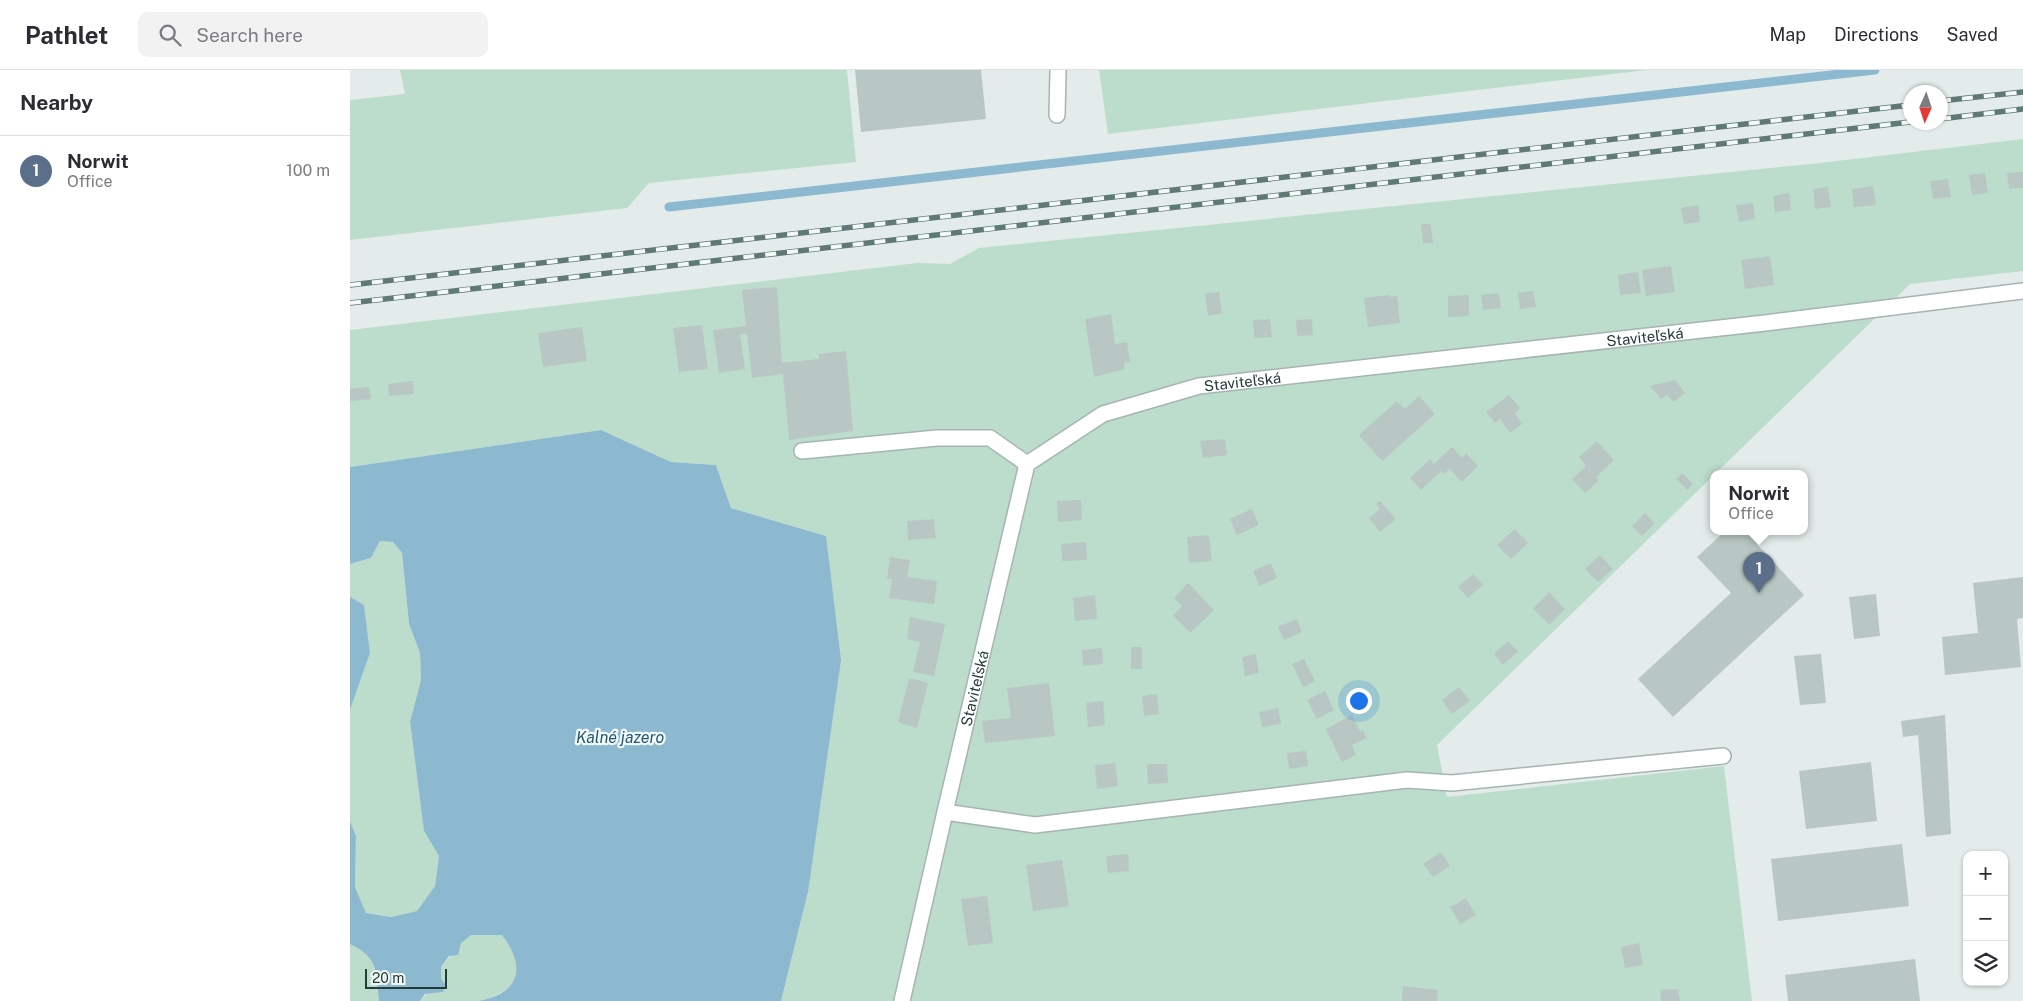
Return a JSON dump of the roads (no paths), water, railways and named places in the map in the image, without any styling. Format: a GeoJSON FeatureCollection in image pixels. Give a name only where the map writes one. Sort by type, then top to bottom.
{"type":"FeatureCollection","features":[{"type":"Feature","properties":{"kind":"street"},"geometry":{"type":"LineString","coordinates":[[1057,115],[1058,70]]}},
{"type":"Feature","properties":{"kind":"street","name":"Staviteľská"},"geometry":{"type":"LineString","coordinates":[[902,1001],[1027,464],[1103,414],[1199,386],[1756,324],[2023,291]]}},
{"type":"Feature","properties":{"kind":"street"},"geometry":{"type":"LineString","coordinates":[[802,451],[936,438],[990,438],[1027,464]]}},
{"type":"Feature","properties":{"kind":"street"},"geometry":{"type":"LineString","coordinates":[[945,812],[1035,824],[1407,780],[1452,783],[1723,756]]}},
{"type":"Feature","properties":{"kind":"water","name":"Kalné jazero"},"geometry":{"type":"Polygon","coordinates":[[[601,430],[671,462],[716,465],[731,508],[826,536],[841,660],[808,892],[781,1001],[479,1001],[493,997],[511,985],[515,977],[516,968],[510,947],[502,935],[471,935],[461,943],[458,955],[449,956],[441,967],[441,979],[446,985],[443,992],[425,994],[420,1001],[379,1001],[376,974],[371,961],[359,949],[350,944],[350,821],[356,836],[355,887],[366,913],[391,917],[417,911],[435,886],[439,856],[424,831],[410,722],[421,680],[420,653],[409,624],[402,553],[393,542],[380,541],[371,558],[350,564],[350,467],[601,430]]]}},
{"type":"Feature","properties":{"kind":"water"},"geometry":{"type":"Polygon","coordinates":[[[350,597],[364,605],[370,653],[350,710],[350,597]]]}},
{"type":"Feature","properties":{"kind":"waterway"},"geometry":{"type":"LineString","coordinates":[[669,207],[1875,70]]}},
{"type":"Feature","properties":{"kind":"railway"},"geometry":{"type":"LineString","coordinates":[[1948,100],[2023,92]]}},
{"type":"Feature","properties":{"kind":"railway"},"geometry":{"type":"LineString","coordinates":[[350,285],[1903,106]]}},
{"type":"Feature","properties":{"kind":"railway"},"geometry":{"type":"LineString","coordinates":[[1948,118],[2023,109]]}},
{"type":"Feature","properties":{"kind":"railway"},"geometry":{"type":"LineString","coordinates":[[350,303],[1903,123]]}},
{"type":"Feature","properties":{"kind":"place","name":"Norwit"},"geometry":{"type":"Point","coordinates":[1759,593]}}]}
